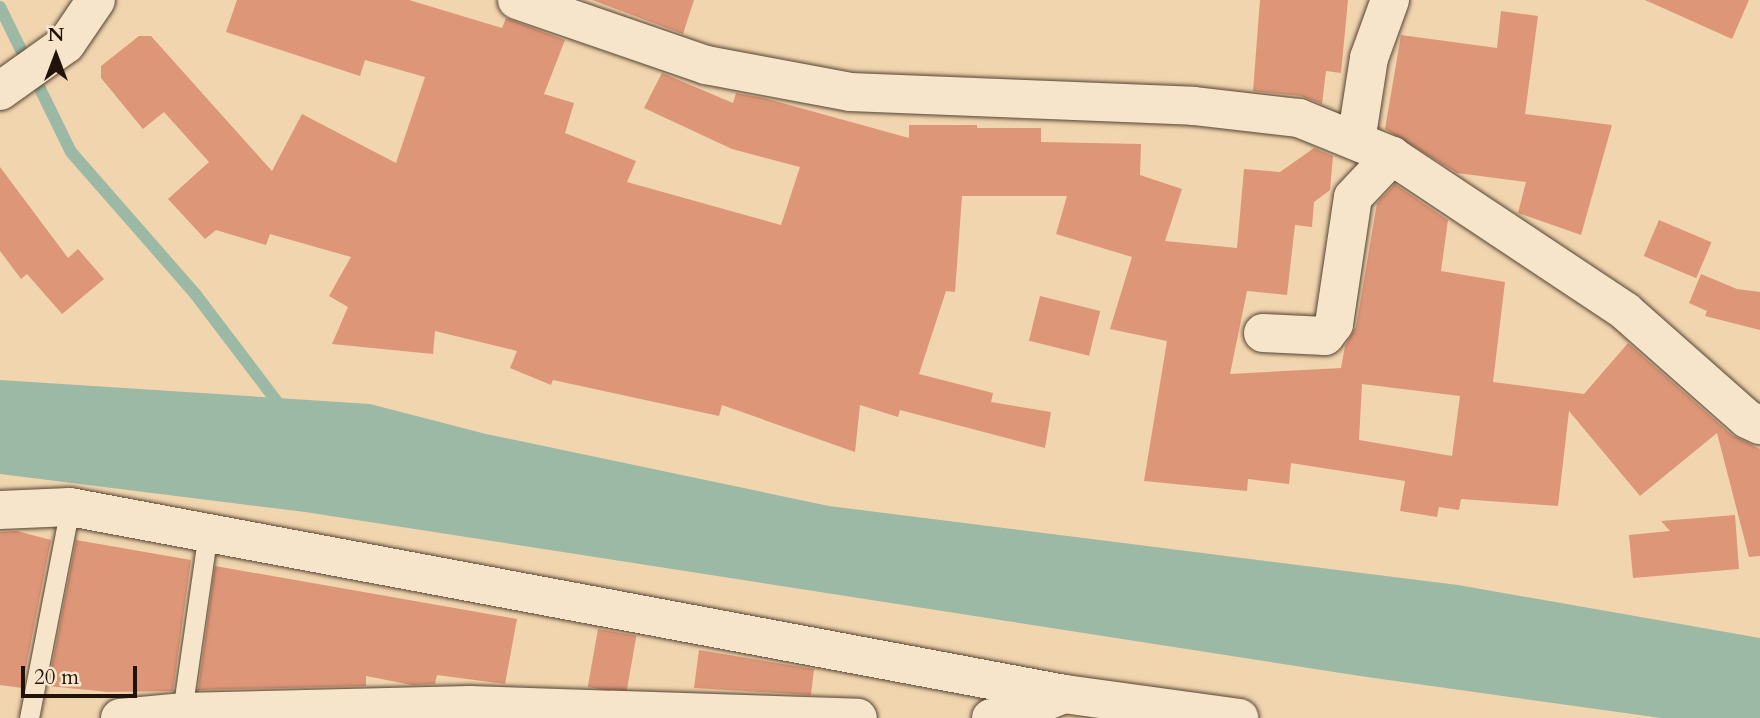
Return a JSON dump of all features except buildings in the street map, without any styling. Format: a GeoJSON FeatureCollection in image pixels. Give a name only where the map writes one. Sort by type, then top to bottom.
{"type":"FeatureCollection","features":[{"type":"Feature","properties":{"kind":"street"},"geometry":{"type":"LineString","coordinates":[[0,91],[66,44],[96,0]]}},
{"type":"Feature","properties":{"kind":"street"},"geometry":{"type":"LineString","coordinates":[[517,0],[706,65],[850,92],[1193,106],[1299,118],[1392,156],[1625,311],[1747,419],[1760,425]]}},
{"type":"Feature","properties":{"kind":"street"},"geometry":{"type":"LineString","coordinates":[[1356,141],[1369,58],[1390,0]]}},
{"type":"Feature","properties":{"kind":"street"},"geometry":{"type":"LineString","coordinates":[[1263,332],[1325,336],[1334,324],[1353,197],[1392,156]]}},
{"type":"Feature","properties":{"kind":"street"},"geometry":{"type":"LineString","coordinates":[[0,510],[70,507],[208,531],[488,588],[1064,694],[1128,710],[1239,718]]}},
{"type":"Feature","properties":{"kind":"street"},"geometry":{"type":"LineString","coordinates":[[991,718],[1012,715],[1064,694]]}},
{"type":"Feature","properties":{"kind":"street"},"geometry":{"type":"LineString","coordinates":[[120,718],[181,712],[470,705],[858,718]]}},
{"type":"Feature","properties":{"kind":"lane"},"geometry":{"type":"LineString","coordinates":[[29,718],[70,507]]}},
{"type":"Feature","properties":{"kind":"lane"},"geometry":{"type":"LineString","coordinates":[[181,712],[208,531]]}},
{"type":"Feature","properties":{"kind":"shaded area"},"geometry":{"type":"Polygon","coordinates":[[[0,380],[370,404],[486,434],[829,506],[1458,585],[1760,638],[1760,718],[1661,718],[1360,676],[305,512],[0,474],[0,380]]]}},
{"type":"Feature","properties":{"kind":"waterway"},"geometry":{"type":"LineString","coordinates":[[0,7],[71,152],[196,295],[284,411]]}}]}
